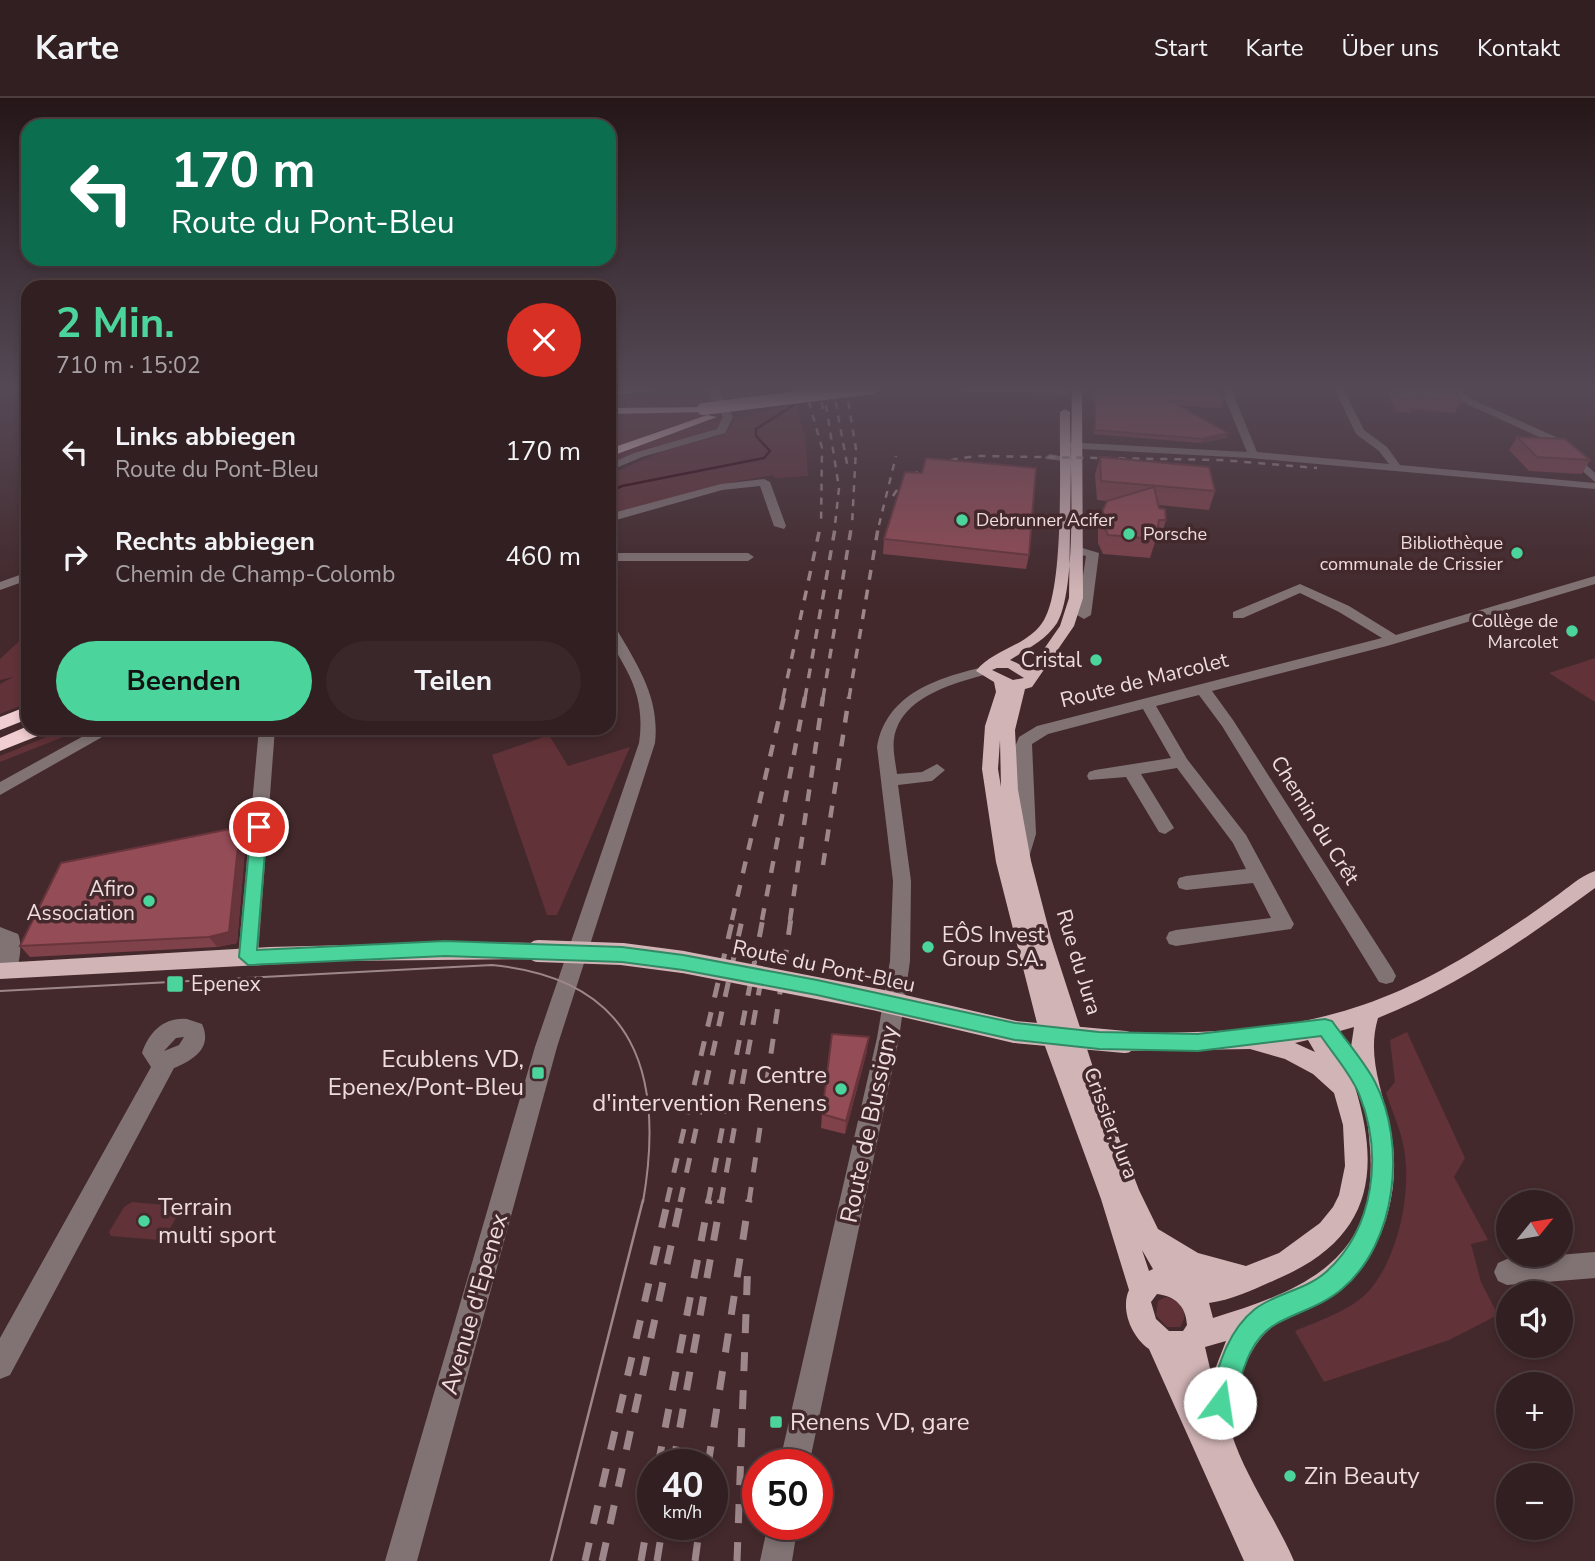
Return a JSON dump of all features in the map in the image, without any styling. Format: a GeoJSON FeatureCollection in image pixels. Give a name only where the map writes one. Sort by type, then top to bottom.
{"type":"FeatureCollection","features":[{"type":"Feature","properties":{"kind":"highway"},"geometry":{"type":"LineString","coordinates":[[0,724],[21,715]]}},
{"type":"Feature","properties":{"kind":"highway"},"geometry":{"type":"LineString","coordinates":[[0,730],[21,722]]}},
{"type":"Feature","properties":{"kind":"highway"},"geometry":{"type":"LineString","coordinates":[[0,745],[24,735]]}},
{"type":"Feature","properties":{"kind":"main road"},"geometry":{"type":"LineString","coordinates":[[1058,640],[1076,598],[1079,551],[1072,456]]}},
{"type":"Feature","properties":{"kind":"main road"},"geometry":{"type":"LineString","coordinates":[[989,667],[1040,634],[1055,613],[1062,568],[1064,458]]}},
{"type":"Feature","properties":{"kind":"main road"},"geometry":{"type":"LineString","coordinates":[[1002,723],[1029,677],[1058,640],[1084,615]]}},
{"type":"Feature","properties":{"kind":"main road"},"geometry":{"type":"LineString","coordinates":[[989,667],[1014,666],[1029,677]]}},
{"type":"Feature","properties":{"kind":"main road"},"geometry":{"type":"LineString","coordinates":[[989,667],[1000,682],[1003,692],[1002,723]]}},
{"type":"Feature","properties":{"kind":"main road"},"geometry":{"type":"LineString","coordinates":[[1000,682],[1029,677]]}},
{"type":"Feature","properties":{"kind":"main road","name":"Rue du Jura"},"geometry":{"type":"LineString","coordinates":[[1002,723],[1006,742],[1007,783],[1021,859],[1080,1062],[1129,1197],[1148,1237],[1183,1289]]}},
{"type":"Feature","properties":{"kind":"main road","name":"Crissier, Jura"},"geometry":{"type":"LineString","coordinates":[[1002,723],[991,787],[1024,940],[1049,1027],[1114,1199],[1142,1290]]}},
{"type":"Feature","properties":{"kind":"main road","name":"Route du Pont-Bleu"},"geometry":{"type":"LineString","coordinates":[[4,971],[445,949],[622,954],[683,962],[878,1000],[1015,1032],[1125,1042],[1198,1042],[1319,1028],[1370,1011],[1489,953],[1595,878]]}},
{"type":"Feature","properties":{"kind":"main road"},"geometry":{"type":"LineString","coordinates":[[1260,1561],[1159,1341],[1142,1321],[1138,1299],[1142,1290],[1157,1281],[1183,1289],[1226,1288],[1243,1278],[1276,1267],[1308,1249],[1329,1232],[1342,1216],[1351,1197],[1357,1166],[1356,1089],[1360,1049],[1370,1011]]}},
{"type":"Feature","properties":{"kind":"main road"},"geometry":{"type":"LineString","coordinates":[[1159,1341],[1176,1347],[1246,1319],[1264,1317],[1304,1299],[1333,1281],[1357,1255],[1368,1234],[1380,1198],[1384,1164],[1380,1130],[1356,1089],[1339,1072],[1319,1028]]}},
{"type":"Feature","properties":{"kind":"main road"},"geometry":{"type":"LineString","coordinates":[[1237,1039],[1286,1047],[1356,1089]]}},
{"type":"Feature","properties":{"kind":"main road"},"geometry":{"type":"LineString","coordinates":[[1148,1237],[1193,1265],[1243,1278]]}},
{"type":"Feature","properties":{"kind":"main road"},"geometry":{"type":"LineString","coordinates":[[1183,1289],[1199,1310],[1194,1363],[1216,1426],[1278,1561]]}},
{"type":"Feature","properties":{"kind":"main road"},"geometry":{"type":"LineString","coordinates":[[1216,1426],[1225,1379],[1237,1350],[1264,1317]]}},
{"type":"Feature","properties":{"kind":"street"},"geometry":{"type":"LineString","coordinates":[[616,465],[635,456]]}},
{"type":"Feature","properties":{"kind":"street"},"geometry":{"type":"LineString","coordinates":[[1264,456],[1595,485]]}},
{"type":"Feature","properties":{"kind":"street"},"geometry":{"type":"LineString","coordinates":[[1388,456],[1397,468]]}},
{"type":"Feature","properties":{"kind":"street"},"geometry":{"type":"LineString","coordinates":[[1571,456],[1595,479]]}},
{"type":"Feature","properties":{"kind":"street"},"geometry":{"type":"LineString","coordinates":[[1051,457],[1064,458]]}},
{"type":"Feature","properties":{"kind":"street"},"geometry":{"type":"LineString","coordinates":[[616,516],[721,487],[764,482],[780,526]]}},
{"type":"Feature","properties":{"kind":"street"},"geometry":{"type":"LineString","coordinates":[[1079,551],[1093,552],[1084,615]]}},
{"type":"Feature","properties":{"kind":"street"},"geometry":{"type":"LineString","coordinates":[[616,557],[748,557]]}},
{"type":"Feature","properties":{"kind":"street"},"geometry":{"type":"LineString","coordinates":[[0,586],[21,578]]}},
{"type":"Feature","properties":{"kind":"street","name":"Route de Marcolet"},"geometry":{"type":"LineString","coordinates":[[1021,859],[1027,834],[1020,758],[1025,741],[1043,730],[1393,639],[1595,580]]}},
{"type":"Feature","properties":{"kind":"street"},"geometry":{"type":"LineString","coordinates":[[1238,615],[1300,589],[1345,609],[1393,639]]}},
{"type":"Feature","properties":{"kind":"street","name":"Avenue d'Epenex"},"geometry":{"type":"LineString","coordinates":[[401,1561],[546,1047],[651,724],[649,706],[616,642]]}},
{"type":"Feature","properties":{"kind":"street","name":"Route de Bussigny"},"geometry":{"type":"LineString","coordinates":[[798,1449],[833,1298],[895,998],[902,894],[885,739],[895,715],[924,693],[989,667]]}},
{"type":"Feature","properties":{"kind":"street","name":"Chemin du Crêt"},"geometry":{"type":"LineString","coordinates":[[1203,690],[1228,723],[1387,976]]}},
{"type":"Feature","properties":{"kind":"street"},"geometry":{"type":"LineString","coordinates":[[1147,703],[1181,762],[1240,840],[1284,924],[1176,939]]}},
{"type":"Feature","properties":{"kind":"street"},"geometry":{"type":"LineString","coordinates":[[0,789],[97,735]]}},
{"type":"Feature","properties":{"kind":"street"},"geometry":{"type":"LineString","coordinates":[[248,957],[266,735]]}},
{"type":"Feature","properties":{"kind":"street"},"geometry":{"type":"LineString","coordinates":[[1095,776],[1181,762]]}},
{"type":"Feature","properties":{"kind":"street"},"geometry":{"type":"LineString","coordinates":[[890,780],[926,778],[937,770]]}},
{"type":"Feature","properties":{"kind":"street"},"geometry":{"type":"LineString","coordinates":[[1130,770],[1165,828]]}},
{"type":"Feature","properties":{"kind":"street"},"geometry":{"type":"LineString","coordinates":[[1186,883],[1259,875]]}},
{"type":"Feature","properties":{"kind":"street"},"geometry":{"type":"LineString","coordinates":[[0,935],[11,940],[4,971]]}},
{"type":"Feature","properties":{"kind":"street"},"geometry":{"type":"LineString","coordinates":[[0,1365],[166,1061]]}},
{"type":"Feature","properties":{"kind":"street"},"geometry":{"type":"LineString","coordinates":[[1507,1272],[1595,1265]]}},
{"type":"Feature","properties":{"kind":"street"},"geometry":{"type":"LineString","coordinates":[[776,1561],[780,1540]]}},
{"type":"Feature","properties":{"kind":"shaded area"},"geometry":{"type":"Polygon","coordinates":[[[651,456],[807,456],[808,476],[775,478],[773,475],[732,482],[616,512],[616,472],[651,456]]]}},
{"type":"Feature","properties":{"kind":"shaded area"},"geometry":{"type":"Polygon","coordinates":[[[21,640],[21,706],[0,714],[0,684],[13,677],[0,680],[0,659],[21,640]]]}},
{"type":"Feature","properties":{"kind":"shaded area"},"geometry":{"type":"Polygon","coordinates":[[[1595,658],[1595,702],[1549,673],[1595,658]]]}},
{"type":"Feature","properties":{"kind":"shaded area"},"geometry":{"type":"Polygon","coordinates":[[[51,735],[68,735],[0,762],[0,756],[51,735]]]}},
{"type":"Feature","properties":{"kind":"shaded area"},"geometry":{"type":"Polygon","coordinates":[[[549,735],[568,766],[630,747],[557,915],[547,915],[492,755],[549,735]]]}},
{"type":"Feature","properties":{"kind":"shaded area"},"geometry":{"type":"Polygon","coordinates":[[[1407,1032],[1465,1158],[1454,1177],[1488,1240],[1471,1244],[1481,1282],[1496,1316],[1449,1340],[1324,1382],[1295,1331],[1333,1315],[1367,1293],[1387,1263],[1404,1205],[1404,1149],[1386,1093],[1395,1082],[1390,1040],[1407,1032]]]}},
{"type":"Feature","properties":{"kind":"shaded area","name":"Terrain multi sport"},"geometry":{"type":"Polygon","coordinates":[[[132,1202],[177,1206],[180,1211],[165,1237],[159,1240],[111,1236],[109,1232],[124,1207],[132,1202]]]}},
{"type":"Feature","properties":{"kind":"shaded area"},"geometry":{"type":"Polygon","coordinates":[[[1166,1297],[1176,1301],[1184,1312],[1180,1327],[1167,1327],[1156,1315],[1158,1301],[1166,1297]]]}},
{"type":"Feature","properties":{"kind":"building"},"geometry":{"type":"Polygon","coordinates":[[[1586,456],[1590,460],[1537,457],[1586,456]]]}},
{"type":"Feature","properties":{"kind":"building"},"geometry":{"type":"Polygon","coordinates":[[[1100,457],[1209,467],[1215,491],[1101,481],[1100,457]]]}},
{"type":"Feature","properties":{"kind":"building","name":"Debrunner Acifer"},"geometry":{"type":"Polygon","coordinates":[[[926,458],[1036,468],[1029,555],[884,539],[905,472],[922,473],[926,458]]]}},
{"type":"Feature","properties":{"kind":"building"},"geometry":{"type":"Polygon","coordinates":[[[1154,487],[1159,508],[1165,509],[1166,520],[1159,520],[1156,539],[1108,535],[1103,524],[1103,510],[1107,501],[1154,487]]]}},
{"type":"Feature","properties":{"kind":"building","name":"Afiro Association"},"geometry":{"type":"Polygon","coordinates":[[[240,827],[229,932],[209,937],[20,946],[61,863],[240,827]]]}},
{"type":"Feature","properties":{"kind":"building","name":"Centre d'intervention Renens"},"geometry":{"type":"Polygon","coordinates":[[[832,1034],[869,1037],[846,1121],[822,1114],[832,1034]]]}},
{"type":"Feature","properties":{"kind":"waterway"},"geometry":{"type":"LineString","coordinates":[[616,489],[765,456]]}},
{"type":"Feature","properties":{"kind":"tram line"},"geometry":{"type":"LineString","coordinates":[[0,991],[492,965],[541,974],[579,990],[609,1013],[630,1041],[643,1075],[649,1113],[649,1156],[643,1202]]}},
{"type":"Feature","properties":{"kind":"tram line"},"geometry":{"type":"LineString","coordinates":[[551,1561],[643,1200]]}},
{"type":"Feature","properties":{"kind":"railway"},"geometry":{"type":"LineString","coordinates":[[821,525],[822,456]]}},
{"type":"Feature","properties":{"kind":"railway"},"geometry":{"type":"LineString","coordinates":[[834,456],[839,488],[835,525]]}},
{"type":"Feature","properties":{"kind":"railway"},"geometry":{"type":"LineString","coordinates":[[846,456],[848,469]]}},
{"type":"Feature","properties":{"kind":"railway"},"geometry":{"type":"LineString","coordinates":[[852,525],[856,456]]}},
{"type":"Feature","properties":{"kind":"railway"},"geometry":{"type":"LineString","coordinates":[[879,525],[896,456]]}},
{"type":"Feature","properties":{"kind":"railway"},"geometry":{"type":"LineString","coordinates":[[893,496],[910,477],[930,466],[976,456]]}},
{"type":"Feature","properties":{"kind":"railway"},"geometry":{"type":"LineString","coordinates":[[995,456],[1221,460],[1317,468]]}},
{"type":"Feature","properties":{"kind":"railway"},"geometry":{"type":"LineString","coordinates":[[783,698],[821,523]]}},
{"type":"Feature","properties":{"kind":"railway"},"geometry":{"type":"LineString","coordinates":[[805,698],[836,523]]}},
{"type":"Feature","properties":{"kind":"railway"},"geometry":{"type":"LineString","coordinates":[[823,698],[852,523]]}},
{"type":"Feature","properties":{"kind":"railway"},"geometry":{"type":"LineString","coordinates":[[849,698],[879,523]]}},
{"type":"Feature","properties":{"kind":"railway"},"geometry":{"type":"LineString","coordinates":[[732,920],[784,697]]}},
{"type":"Feature","properties":{"kind":"railway"},"geometry":{"type":"LineString","coordinates":[[762,920],[805,697]]}},
{"type":"Feature","properties":{"kind":"railway"},"geometry":{"type":"LineString","coordinates":[[790,920],[823,697]]}},
{"type":"Feature","properties":{"kind":"railway"},"geometry":{"type":"LineString","coordinates":[[823,865],[849,697]]}},
{"type":"Feature","properties":{"kind":"railway"},"geometry":{"type":"LineString","coordinates":[[667,1202],[733,918]]}},
{"type":"Feature","properties":{"kind":"railway"},"geometry":{"type":"LineString","coordinates":[[708,1202],[763,918]]}},
{"type":"Feature","properties":{"kind":"railway"},"geometry":{"type":"LineString","coordinates":[[749,1202],[791,918]]}},
{"type":"Feature","properties":{"kind":"railway"},"geometry":{"type":"LineString","coordinates":[[680,1202],[742,920]]}},
{"type":"Feature","properties":{"kind":"railway"},"geometry":{"type":"LineString","coordinates":[[721,1202],[763,969]]}},
{"type":"Feature","properties":{"kind":"railway"},"geometry":{"type":"LineString","coordinates":[[585,1561],[668,1200]]}},
{"type":"Feature","properties":{"kind":"railway"},"geometry":{"type":"LineString","coordinates":[[602,1561],[681,1200]]}},
{"type":"Feature","properties":{"kind":"railway"},"geometry":{"type":"LineString","coordinates":[[661,1449],[709,1200]]}},
{"type":"Feature","properties":{"kind":"railway"},"geometry":{"type":"LineString","coordinates":[[676,1449],[721,1200]]}},
{"type":"Feature","properties":{"kind":"railway"},"geometry":{"type":"LineString","coordinates":[[710,1449],[749,1200]]}},
{"type":"Feature","properties":{"kind":"railway"},"geometry":{"type":"LineString","coordinates":[[737,1561],[748,1258]]}},
{"type":"Feature","properties":{"kind":"railway"},"geometry":{"type":"LineString","coordinates":[[641,1561],[645,1540]]}},
{"type":"Feature","properties":{"kind":"railway"},"geometry":{"type":"LineString","coordinates":[[657,1561],[660,1540]]}},
{"type":"Feature","properties":{"kind":"railway"},"geometry":{"type":"LineString","coordinates":[[695,1561],[698,1540]]}},
{"type":"Feature","properties":{"kind":"place","name":"Debrunner Acifer"},"geometry":{"type":"Point","coordinates":[962,520]}},
{"type":"Feature","properties":{"kind":"place","name":"Porsche"},"geometry":{"type":"Point","coordinates":[1129,534]}},
{"type":"Feature","properties":{"kind":"place","name":"Bibliothèque communale de Crissier"},"geometry":{"type":"Point","coordinates":[1517,553]}},
{"type":"Feature","properties":{"kind":"place","name":"Collège de Marcolet"},"geometry":{"type":"Point","coordinates":[1572,631]}},
{"type":"Feature","properties":{"kind":"place","name":"Cristal"},"geometry":{"type":"Point","coordinates":[1096,660]}},
{"type":"Feature","properties":{"kind":"place","name":"Afiro Association"},"geometry":{"type":"Point","coordinates":[149,901]}},
{"type":"Feature","properties":{"kind":"place","name":"EÔS Invest Group S.A."},"geometry":{"type":"Point","coordinates":[928,947]}},
{"type":"Feature","properties":{"kind":"place","name":"Epenex"},"geometry":{"type":"Point","coordinates":[175,984]}},
{"type":"Feature","properties":{"kind":"place","name":"Ecublens VD, Epenex/Pont-Bleu"},"geometry":{"type":"Point","coordinates":[538,1073]}},
{"type":"Feature","properties":{"kind":"place","name":"Centre d'intervention Renens"},"geometry":{"type":"Point","coordinates":[841,1089]}},
{"type":"Feature","properties":{"kind":"place","name":"Terrain multi sport"},"geometry":{"type":"Point","coordinates":[144,1221]}},
{"type":"Feature","properties":{"kind":"place","name":"Renens VD, gare"},"geometry":{"type":"Point","coordinates":[776,1422]}},
{"type":"Feature","properties":{"kind":"place","name":"Zin Beauty"},"geometry":{"type":"Point","coordinates":[1290,1476]}},
{"type":"Feature","properties":{"kind":"route"},"geometry":{"type":"LineString","coordinates":[[259,827],[248,957],[445,949],[622,954],[683,962],[817,987],[1015,1032],[1099,1041],[1198,1042],[1325,1027],[1367,1087],[1375,1111],[1384,1164],[1380,1198],[1368,1234],[1357,1255],[1333,1281],[1304,1299],[1264,1317],[1237,1350],[1225,1379],[1220,1403]]}}]}
